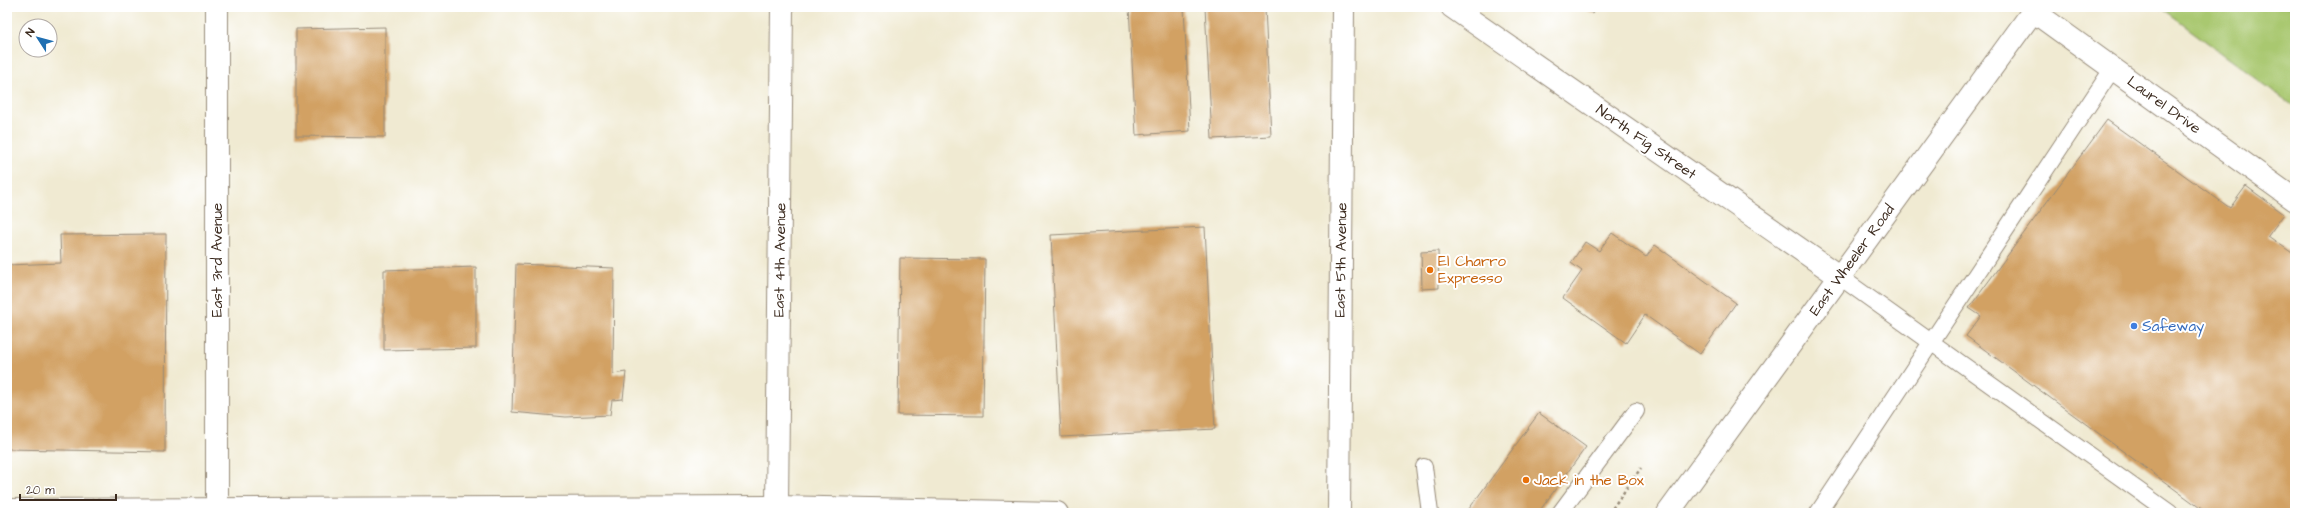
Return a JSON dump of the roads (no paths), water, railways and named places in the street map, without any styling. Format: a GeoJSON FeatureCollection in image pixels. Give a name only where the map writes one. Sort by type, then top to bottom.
{"type":"FeatureCollection","features":[{"type":"Feature","properties":{"kind":"street","name":"East 3rd Avenue"},"geometry":{"type":"LineString","coordinates":[[217,7],[217,511]]}},
{"type":"Feature","properties":{"kind":"street","name":"East 4th Avenue"},"geometry":{"type":"LineString","coordinates":[[777,510],[782,7]]}},
{"type":"Feature","properties":{"kind":"street","name":"East 5th Avenue"},"geometry":{"type":"LineString","coordinates":[[1339,513],[1343,7]]}},
{"type":"Feature","properties":{"kind":"street","name":"North Fig Street"},"geometry":{"type":"LineString","coordinates":[[1452,7],[1840,277]]}},
{"type":"Feature","properties":{"kind":"street","name":"East Wheeler Road"},"geometry":{"type":"LineString","coordinates":[[1668,513],[2035,9]]}},
{"type":"Feature","properties":{"kind":"street","name":"Laurel Drive"},"geometry":{"type":"LineString","coordinates":[[2035,9],[2113,68],[2295,200]]}},
{"type":"Feature","properties":{"kind":"street"},"geometry":{"type":"LineString","coordinates":[[7,510],[777,510],[1057,513]]}},
{"type":"Feature","properties":{"kind":"lane"},"geometry":{"type":"LineString","coordinates":[[1818,513],[2113,68]]}},
{"type":"Feature","properties":{"kind":"lane"},"geometry":{"type":"LineString","coordinates":[[1840,277],[2170,513]]}},
{"type":"Feature","properties":{"kind":"lane"},"geometry":{"type":"LineString","coordinates":[[1560,513],[1636,411]]}},
{"type":"Feature","properties":{"kind":"lane"},"geometry":{"type":"LineString","coordinates":[[1424,467],[1430,513]]}},
{"type":"Feature","properties":{"kind":"place","name":"El Charro Expresso"},"geometry":{"type":"Point","coordinates":[1430,270]}},
{"type":"Feature","properties":{"kind":"place","name":"Safeway"},"geometry":{"type":"Point","coordinates":[2134,326]}},
{"type":"Feature","properties":{"kind":"place","name":"Jack in the Box"},"geometry":{"type":"Point","coordinates":[1526,480]}}]}
